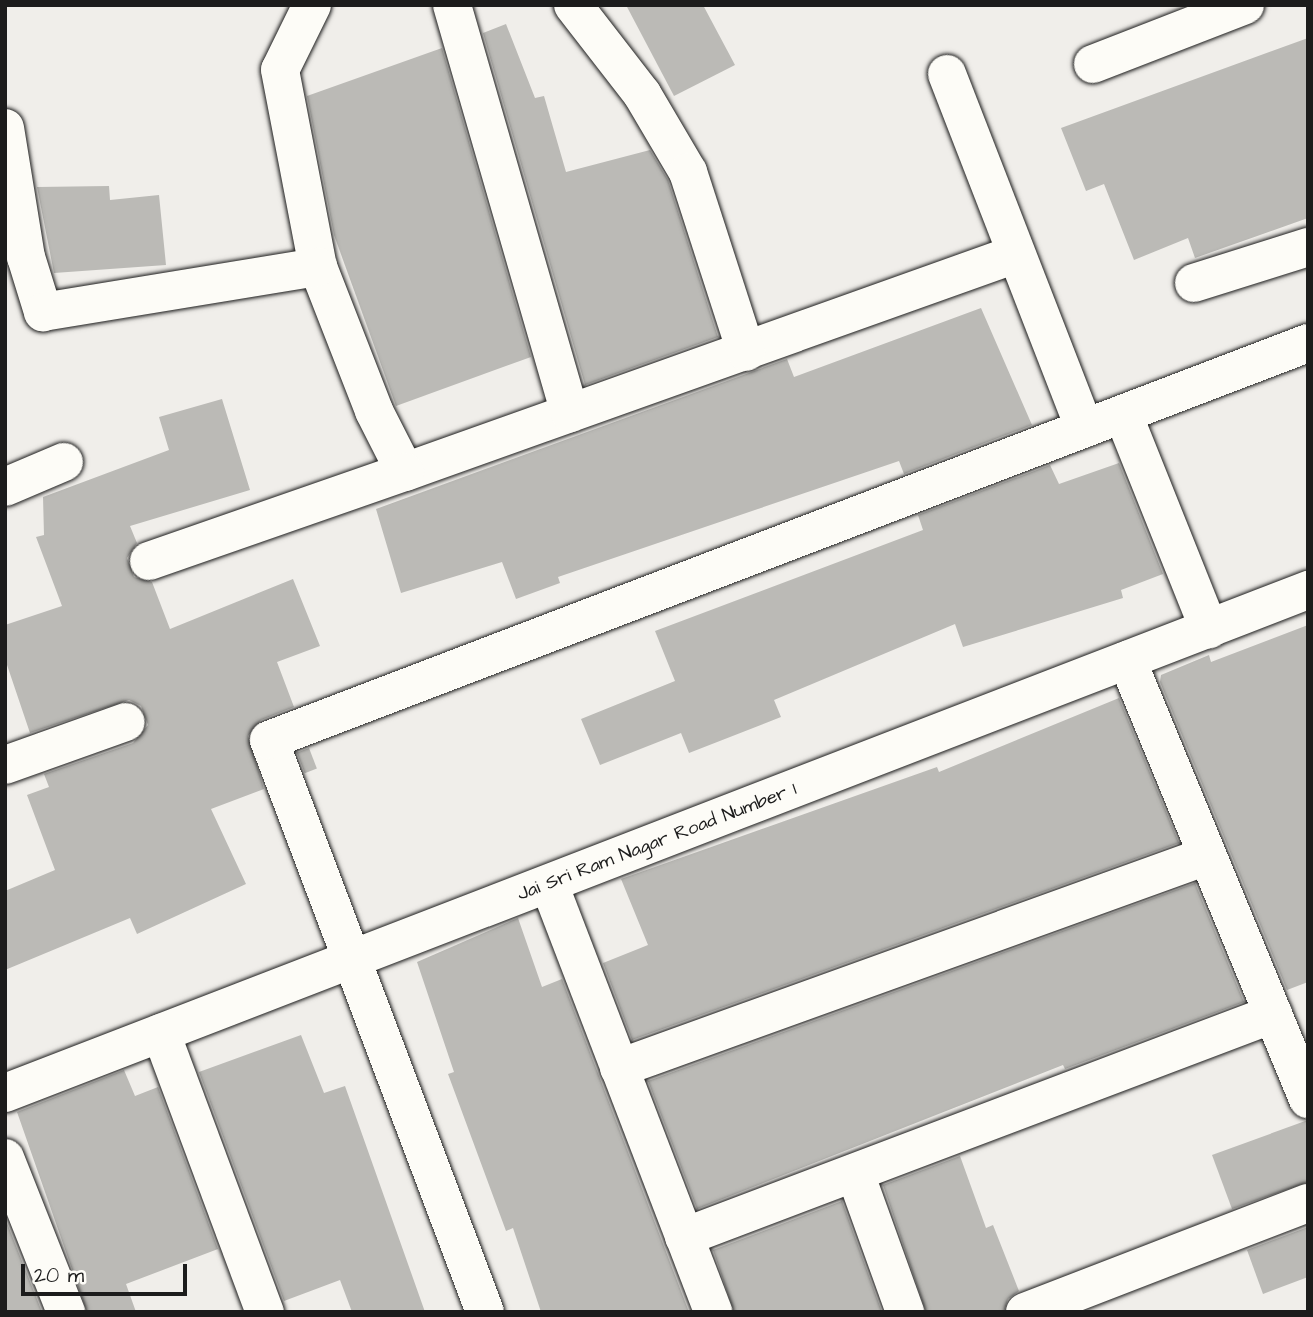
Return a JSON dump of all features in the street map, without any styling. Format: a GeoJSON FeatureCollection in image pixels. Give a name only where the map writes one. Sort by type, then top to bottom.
{"type":"FeatureCollection","features":[{"type":"Feature","properties":{"kind":"street"},"geometry":{"type":"LineString","coordinates":[[312,5],[280,70],[318,267],[374,411],[405,472]]}},
{"type":"Feature","properties":{"kind":"street"},"geometry":{"type":"LineString","coordinates":[[452,5],[570,413]]}},
{"type":"Feature","properties":{"kind":"street"},"geometry":{"type":"LineString","coordinates":[[573,5],[642,94],[688,172],[746,352]]}},
{"type":"Feature","properties":{"kind":"street"},"geometry":{"type":"LineString","coordinates":[[1093,64],[1245,5]]}},
{"type":"Feature","properties":{"kind":"street"},"geometry":{"type":"LineString","coordinates":[[947,74],[1013,255],[1084,428]]}},
{"type":"Feature","properties":{"kind":"street"},"geometry":{"type":"LineString","coordinates":[[5,128],[16,261],[43,312],[318,267]]}},
{"type":"Feature","properties":{"kind":"street"},"geometry":{"type":"LineString","coordinates":[[1194,283],[1308,247]]}},
{"type":"Feature","properties":{"kind":"street"},"geometry":{"type":"LineString","coordinates":[[149,561],[746,352],[1013,255]]}},
{"type":"Feature","properties":{"kind":"street"},"geometry":{"type":"LineString","coordinates":[[485,1312],[269,740],[1308,343]]}},
{"type":"Feature","properties":{"kind":"street"},"geometry":{"type":"LineString","coordinates":[[1123,414],[1209,629]]}},
{"type":"Feature","properties":{"kind":"street"},"geometry":{"type":"LineString","coordinates":[[5,487],[64,462]]}},
{"type":"Feature","properties":{"kind":"street","name":"Jai Sri Ram Nagar Road Number 1"},"geometry":{"type":"LineString","coordinates":[[5,1093],[1308,590]]}},
{"type":"Feature","properties":{"kind":"street"},"geometry":{"type":"LineString","coordinates":[[1127,660],[1308,1099]]}},
{"type":"Feature","properties":{"kind":"street"},"geometry":{"type":"LineString","coordinates":[[5,765],[126,722]]}},
{"type":"Feature","properties":{"kind":"street"},"geometry":{"type":"LineString","coordinates":[[619,1068],[1207,856]]}},
{"type":"Feature","properties":{"kind":"street"},"geometry":{"type":"LineString","coordinates":[[549,884],[713,1312]]}},
{"type":"Feature","properties":{"kind":"street"},"geometry":{"type":"LineString","coordinates":[[684,1237],[1273,1014]]}},
{"type":"Feature","properties":{"kind":"street"},"geometry":{"type":"LineString","coordinates":[[160,1033],[265,1312]]}},
{"type":"Feature","properties":{"kind":"street"},"geometry":{"type":"LineString","coordinates":[[5,1158],[66,1312]]}},
{"type":"Feature","properties":{"kind":"street"},"geometry":{"type":"LineString","coordinates":[[855,1173],[905,1312]]}},
{"type":"Feature","properties":{"kind":"street"},"geometry":{"type":"LineString","coordinates":[[1025,1312],[1308,1203]]}},
{"type":"Feature","properties":{"kind":"building"},"geometry":{"type":"Polygon","coordinates":[[[626,5],[703,5],[735,65],[674,96],[626,5]]]}},
{"type":"Feature","properties":{"kind":"building"},"geometry":{"type":"Polygon","coordinates":[[[506,24],[535,98],[544,96],[566,172],[650,150],[668,180],[718,337],[585,385],[483,33],[506,24]]]}},
{"type":"Feature","properties":{"kind":"building"},"geometry":{"type":"Polygon","coordinates":[[[1308,38],[1308,218],[1195,258],[1188,238],[1134,260],[1104,184],[1086,191],[1061,128],[1308,38]]]}},
{"type":"Feature","properties":{"kind":"building"},"geometry":{"type":"Polygon","coordinates":[[[442,48],[531,357],[396,406],[334,235],[307,96],[442,48]]]}},
{"type":"Feature","properties":{"kind":"building"},"geometry":{"type":"Polygon","coordinates":[[[109,186],[110,200],[159,195],[166,265],[54,273],[37,187],[109,186]]]}},
{"type":"Feature","properties":{"kind":"building"},"geometry":{"type":"Polygon","coordinates":[[[981,308],[1032,425],[904,474],[899,461],[558,577],[560,583],[516,599],[502,562],[401,593],[376,509],[787,359],[794,377],[981,308]]]}},
{"type":"Feature","properties":{"kind":"building"},"geometry":{"type":"Polygon","coordinates":[[[222,399],[250,490],[130,526],[137,543],[127,558],[134,577],[152,582],[170,629],[293,579],[320,646],[277,662],[294,707],[261,720],[248,736],[264,789],[211,809],[246,884],[137,934],[130,918],[5,970],[5,891],[55,870],[27,795],[49,787],[44,774],[133,743],[148,725],[141,706],[129,700],[30,733],[5,659],[5,625],[62,606],[36,537],[44,535],[43,497],[169,450],[159,417],[222,399]]]}},
{"type":"Feature","properties":{"kind":"building"},"geometry":{"type":"Polygon","coordinates":[[[1119,463],[1163,574],[1121,590],[1123,598],[963,647],[955,624],[774,700],[781,717],[689,753],[681,733],[600,765],[581,719],[675,681],[655,631],[923,530],[918,515],[1050,465],[1059,484],[1119,463]]]}},
{"type":"Feature","properties":{"kind":"building"},"geometry":{"type":"Polygon","coordinates":[[[1308,625],[1308,982],[1287,990],[1160,682],[1161,675],[1209,655],[1211,662],[1308,625]]]}},
{"type":"Feature","properties":{"kind":"building"},"geometry":{"type":"Polygon","coordinates":[[[1119,698],[1179,843],[632,1040],[603,963],[648,945],[621,879],[937,767],[939,772],[1119,698]]]}},
{"type":"Feature","properties":{"kind":"building"},"geometry":{"type":"Polygon","coordinates":[[[309,748],[317,769],[305,773],[297,753],[309,748]]]}},
{"type":"Feature","properties":{"kind":"building"},"geometry":{"type":"Polygon","coordinates":[[[1195,883],[1244,1002],[1065,1069],[1063,1065],[697,1209],[648,1081],[1195,883]]]}},
{"type":"Feature","properties":{"kind":"building"},"geometry":{"type":"Polygon","coordinates":[[[518,918],[542,987],[562,979],[689,1312],[541,1312],[513,1228],[506,1231],[448,1074],[454,1072],[417,962],[518,918]]]}},
{"type":"Feature","properties":{"kind":"building"},"geometry":{"type":"Polygon","coordinates":[[[301,1035],[324,1093],[345,1086],[425,1312],[352,1312],[340,1280],[284,1301],[199,1072],[301,1035]]]}},
{"type":"Feature","properties":{"kind":"building"},"geometry":{"type":"Polygon","coordinates":[[[124,1070],[135,1096],[158,1087],[218,1249],[126,1284],[136,1312],[87,1312],[17,1112],[124,1070]]]}},
{"type":"Feature","properties":{"kind":"building"},"geometry":{"type":"Polygon","coordinates":[[[1308,1120],[1308,1182],[1232,1209],[1212,1155],[1308,1120]]]}},
{"type":"Feature","properties":{"kind":"building"},"geometry":{"type":"Polygon","coordinates":[[[960,1156],[986,1228],[993,1225],[1019,1291],[1008,1299],[1004,1312],[926,1312],[883,1185],[960,1156]]]}},
{"type":"Feature","properties":{"kind":"building"},"geometry":{"type":"Polygon","coordinates":[[[842,1201],[882,1312],[734,1312],[713,1250],[842,1201]]]}},
{"type":"Feature","properties":{"kind":"building"},"geometry":{"type":"Polygon","coordinates":[[[5,1218],[42,1312],[5,1312],[5,1218]]]}},
{"type":"Feature","properties":{"kind":"building"},"geometry":{"type":"Polygon","coordinates":[[[1308,1227],[1308,1277],[1263,1294],[1247,1250],[1308,1227]]]}}]}
